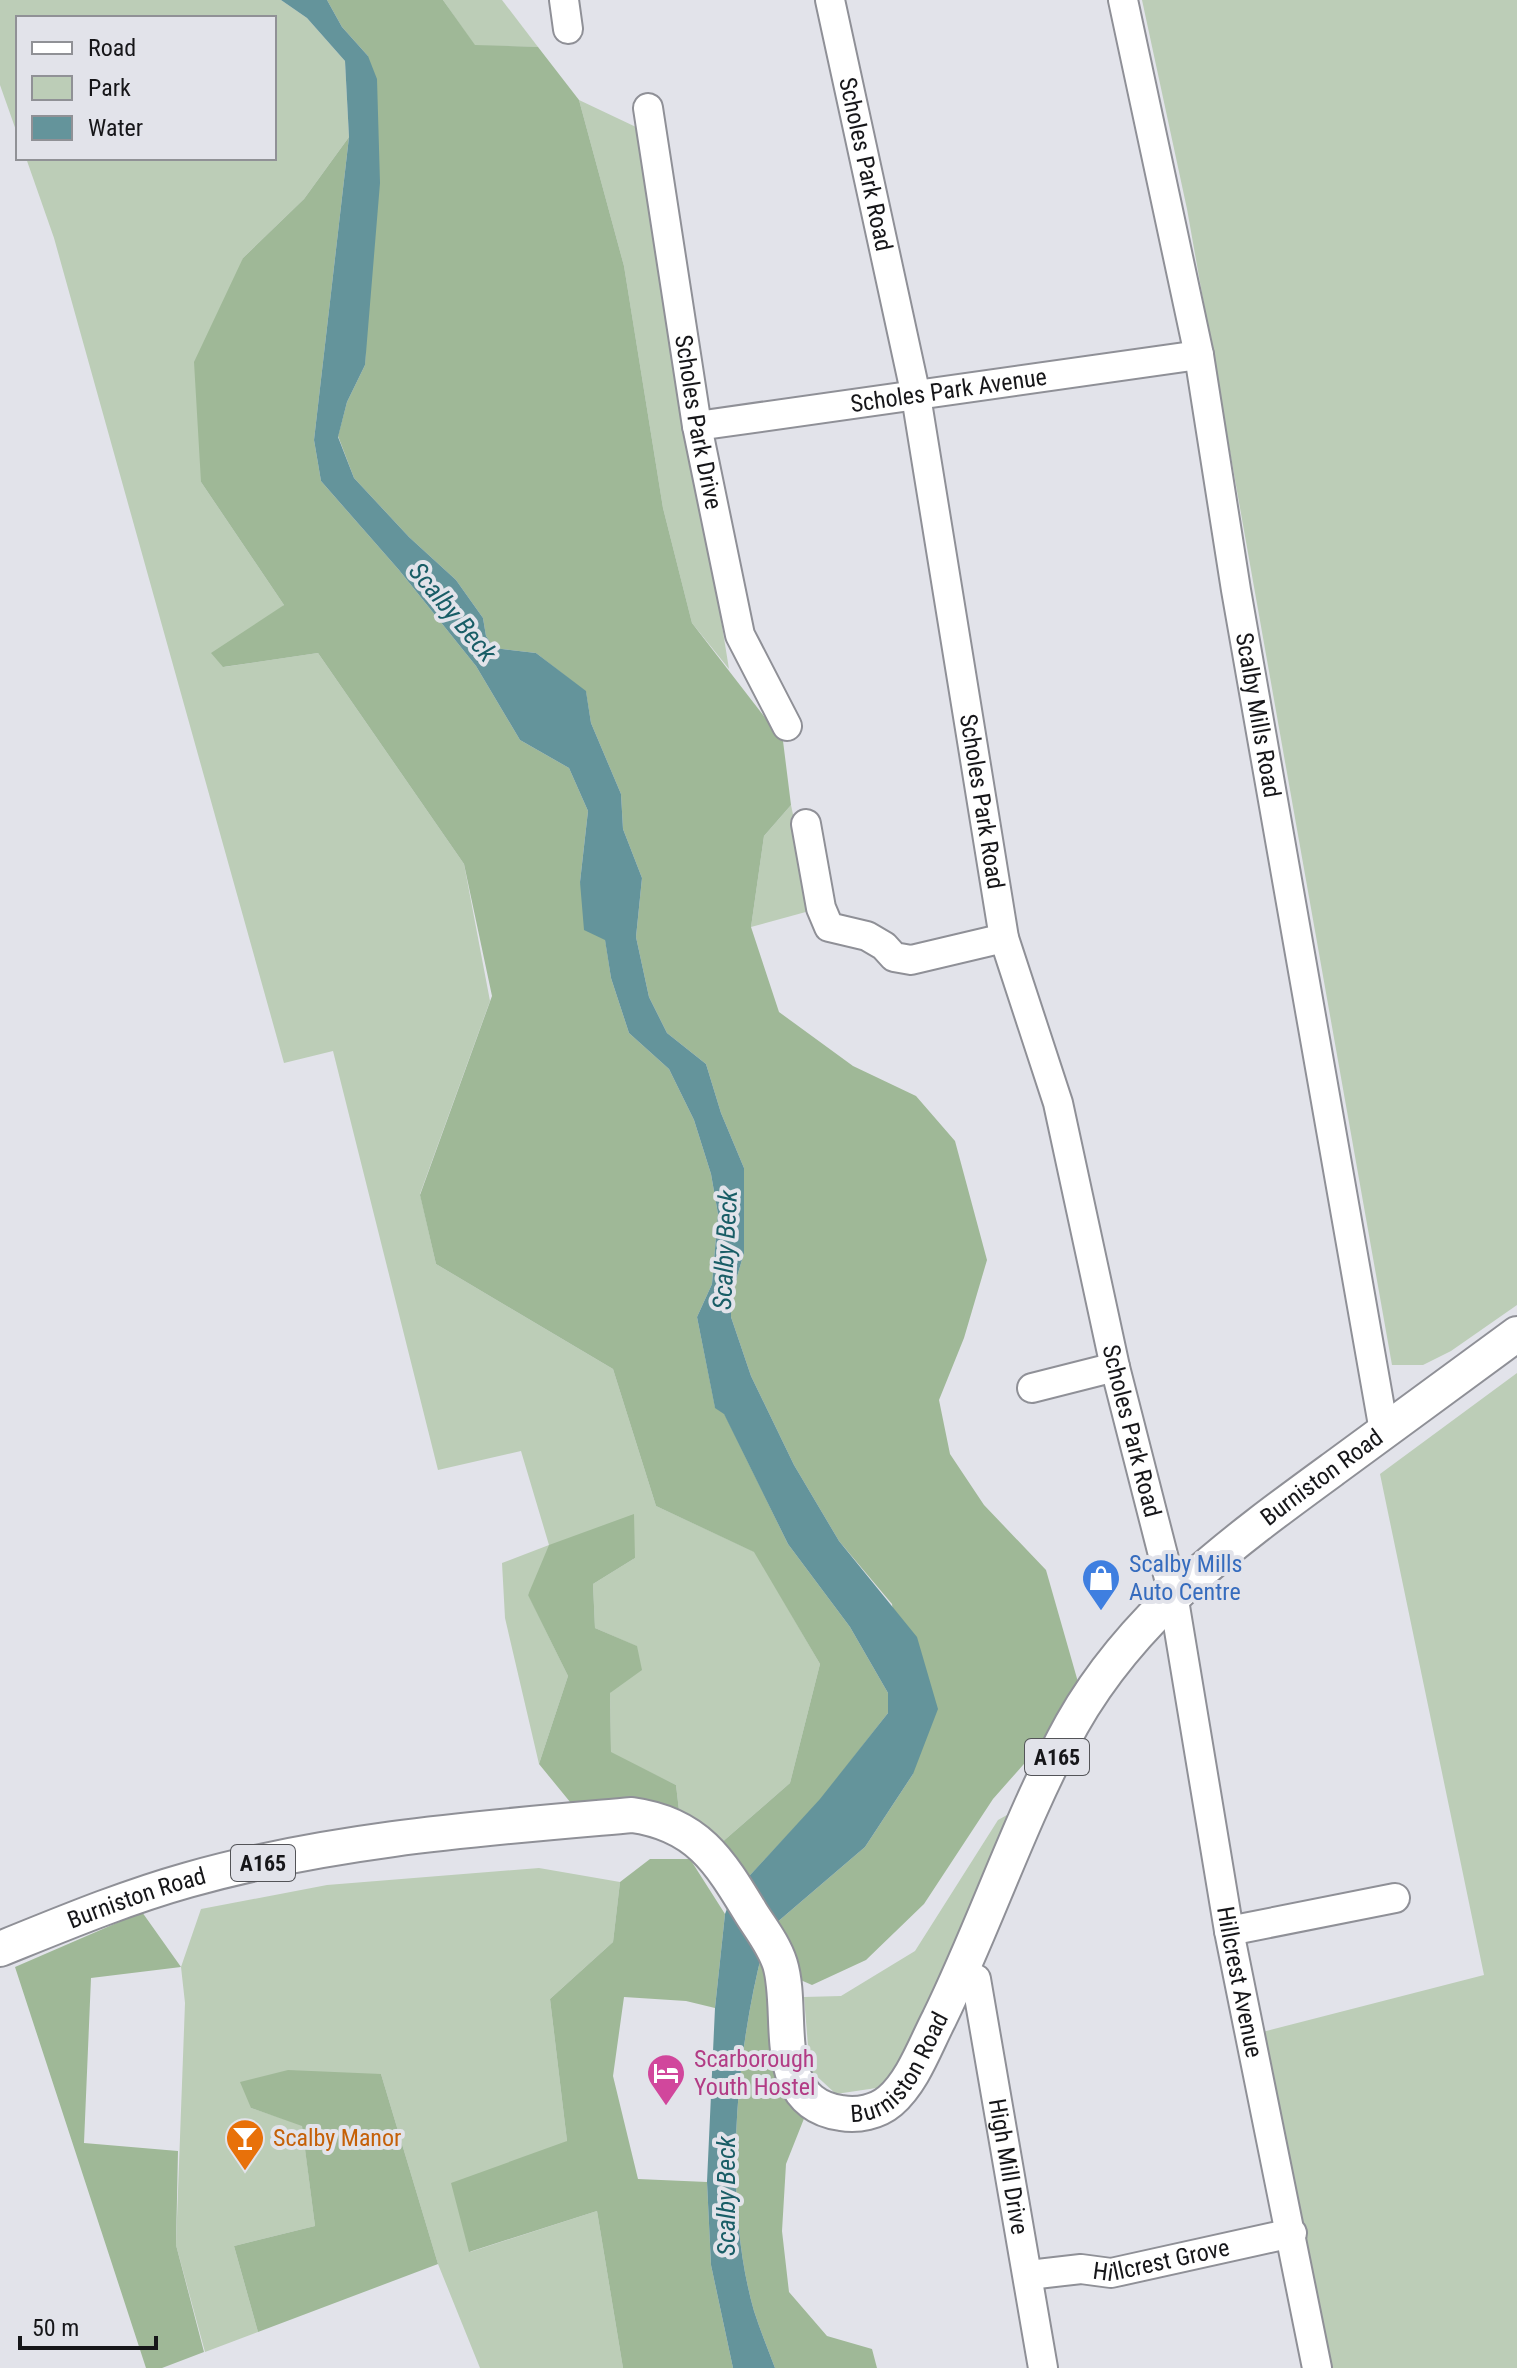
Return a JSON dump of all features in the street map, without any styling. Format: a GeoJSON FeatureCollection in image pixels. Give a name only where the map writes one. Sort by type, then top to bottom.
{"type":"FeatureCollection","features":[{"type":"Feature","properties":{"kind":"main road","name":"Burniston Road"},"geometry":{"type":"LineString","coordinates":[[0,1949],[84,1914],[188,1880],[309,1854],[447,1832],[632,1815],[658,1819],[697,1839],[724,1869],[771,1944],[784,1984],[791,2068],[800,2087],[810,2098],[840,2113],[874,2110],[890,2101],[907,2080],[962,1972],[1072,1724],[1124,1646],[1173,1594],[1258,1523],[1517,1334]]}},
{"type":"Feature","properties":{"kind":"street"},"geometry":{"type":"LineString","coordinates":[[564,0],[568,29]]}},
{"type":"Feature","properties":{"kind":"street","name":"Scholes Park Road"},"geometry":{"type":"LineString","coordinates":[[830,0],[916,396],[1004,938],[1058,1103],[1115,1367],[1173,1594]]}},
{"type":"Feature","properties":{"kind":"street","name":"Scalby Mills Road"},"geometry":{"type":"LineString","coordinates":[[1123,0],[1199,355],[1236,590],[1384,1431]]}},
{"type":"Feature","properties":{"kind":"street","name":"Scholes Park Drive"},"geometry":{"type":"LineString","coordinates":[[648,108],[697,426],[740,635],[787,726]]}},
{"type":"Feature","properties":{"kind":"street","name":"Scholes Park Avenue"},"geometry":{"type":"LineString","coordinates":[[697,426],[1199,355]]}},
{"type":"Feature","properties":{"kind":"street"},"geometry":{"type":"LineString","coordinates":[[806,824],[821,908],[829,927],[867,936],[884,946],[894,957],[911,960],[1004,938]]}},
{"type":"Feature","properties":{"kind":"street"},"geometry":{"type":"LineString","coordinates":[[1032,1388],[1115,1367]]}},
{"type":"Feature","properties":{"kind":"street","name":"Hillcrest Avenue"},"geometry":{"type":"LineString","coordinates":[[1173,1594],[1229,1931],[1317,2368]]}},
{"type":"Feature","properties":{"kind":"street"},"geometry":{"type":"LineString","coordinates":[[1229,1931],[1395,1898]]}},
{"type":"Feature","properties":{"kind":"street","name":"High Mill Drive"},"geometry":{"type":"LineString","coordinates":[[962,1972],[976,1979],[1043,2368]]}},
{"type":"Feature","properties":{"kind":"street","name":"Hillcrest Grove"},"geometry":{"type":"LineString","coordinates":[[1029,2275],[1081,2269],[1111,2273],[1292,2233]]}},
{"type":"Feature","properties":{"kind":"green space"},"geometry":{"type":"Polygon","coordinates":[[[0,0],[281,0],[307,18],[345,61],[349,137],[304,199],[243,258],[201,482],[284,605],[224,667],[318,653],[464,864],[490,1001],[420,1194],[436,1264],[613,1369],[656,1506],[755,1552],[820,1664],[790,1783],[720,1844],[680,1819],[676,1785],[611,1753],[610,1693],[636,1646],[595,1628],[593,1584],[635,1558],[528,1594],[568,1676],[539,1764],[505,1618],[502,1563],[549,1545],[521,1451],[438,1470],[333,1051],[284,1063],[54,238],[27,160],[276,160],[276,16],[16,16],[16,130],[0,85],[0,0]]]}},
{"type":"Feature","properties":{"kind":"green space"},"geometry":{"type":"Polygon","coordinates":[[[327,0],[443,0],[475,45],[538,47],[579,100],[624,266],[663,508],[692,623],[783,741],[791,805],[764,836],[751,927],[779,1012],[853,1066],[916,1096],[955,1141],[987,1260],[964,1338],[939,1400],[950,1454],[984,1505],[1046,1570],[1078,1682],[1045,1740],[993,1799],[924,1904],[866,1960],[812,1985],[796,1978],[768,1930],[865,1847],[913,1774],[892,1604],[839,1541],[794,1465],[751,1376],[731,1317],[731,1297],[744,1253],[744,1168],[721,1113],[706,1064],[667,1033],[649,997],[636,937],[642,878],[623,829],[621,794],[591,723],[586,692],[536,653],[494,648],[486,636],[483,618],[456,580],[409,537],[354,478],[338,436],[347,402],[365,365],[369,280],[368,56],[342,27],[327,0]]]}},
{"type":"Feature","properties":{"kind":"green space"},"geometry":{"type":"Polygon","coordinates":[[[443,0],[502,0],[538,47],[475,46],[443,0]]]}},
{"type":"Feature","properties":{"kind":"green space"},"geometry":{"type":"Polygon","coordinates":[[[1142,0],[1517,0],[1517,1305],[1451,1351],[1423,1365],[1392,1365],[1187,209],[1142,0]]]}},
{"type":"Feature","properties":{"kind":"green space"},"geometry":{"type":"Polygon","coordinates":[[[579,100],[636,127],[671,310],[729,669],[692,623],[663,508],[624,266],[579,100]]]}},
{"type":"Feature","properties":{"kind":"green space"},"geometry":{"type":"Polygon","coordinates":[[[349,137],[314,440],[321,481],[399,570],[476,666],[520,740],[569,768],[588,811],[580,882],[605,939],[611,978],[629,1033],[669,1069],[694,1120],[711,1174],[718,1214],[712,1284],[697,1317],[715,1407],[724,1413],[788,1544],[850,1627],[888,1693],[888,1713],[821,1799],[741,1885],[720,1844],[790,1783],[820,1664],[754,1552],[656,1506],[613,1369],[436,1264],[420,1195],[492,996],[464,864],[318,653],[223,667],[211,653],[284,605],[201,482],[194,362],[243,258],[304,199],[349,137]]]}},
{"type":"Feature","properties":{"kind":"green space"},"geometry":{"type":"Polygon","coordinates":[[[791,805],[813,910],[751,927],[764,836],[791,805]]]}},
{"type":"Feature","properties":{"kind":"green space"},"geometry":{"type":"Polygon","coordinates":[[[1517,1373],[1517,2368],[1317,2368],[1251,2035],[1484,1975],[1380,1474],[1517,1373]]]}},
{"type":"Feature","properties":{"kind":"green space"},"geometry":{"type":"Polygon","coordinates":[[[634,1514],[635,1558],[593,1584],[595,1628],[637,1646],[642,1670],[610,1693],[611,1752],[676,1785],[680,1819],[575,1808],[539,1764],[568,1676],[528,1595],[549,1545],[634,1514]]]}},
{"type":"Feature","properties":{"kind":"green space"},"geometry":{"type":"Polygon","coordinates":[[[1016,1810],[917,2031],[883,2087],[836,2094],[810,2070],[804,1997],[841,1996],[915,1951],[998,1820],[1016,1810]]]}},
{"type":"Feature","properties":{"kind":"green space"},"geometry":{"type":"Polygon","coordinates":[[[650,1859],[690,1859],[725,1914],[715,2008],[686,2001],[624,1997],[613,2076],[638,2179],[707,2182],[711,2265],[733,2368],[623,2368],[597,2211],[469,2252],[451,2183],[567,2141],[550,1999],[613,1942],[620,1882],[650,1859]]]}},
{"type":"Feature","properties":{"kind":"green space"},"geometry":{"type":"Polygon","coordinates":[[[539,1868],[620,1882],[613,1942],[550,1999],[567,2141],[470,2252],[597,2211],[623,2368],[480,2368],[438,2264],[381,2074],[251,2108],[302,2125],[315,2226],[234,2246],[258,2332],[205,2352],[176,2245],[185,2003],[181,1967],[201,1909],[327,1885],[539,1868]]]}},
{"type":"Feature","properties":{"kind":"green space"},"geometry":{"type":"Polygon","coordinates":[[[142,1912],[181,1967],[91,1978],[84,2143],[178,2151],[176,2245],[204,2352],[162,2368],[146,2368],[15,1967],[142,1912]]]}},
{"type":"Feature","properties":{"kind":"green space"},"geometry":{"type":"Polygon","coordinates":[[[763,1949],[807,2111],[786,2164],[782,2231],[789,2292],[827,2336],[872,2349],[877,2368],[775,2368],[754,2311],[738,2224],[736,2130],[745,2036],[763,1949]]]}},
{"type":"Feature","properties":{"kind":"green space"},"geometry":{"type":"Polygon","coordinates":[[[288,2070],[381,2074],[438,2264],[258,2332],[234,2246],[315,2226],[302,2126],[251,2108],[240,2082],[288,2070]]]}},
{"type":"Feature","properties":{"kind":"water","name":"Scalby Beck"},"geometry":{"type":"Polygon","coordinates":[[[281,0],[327,0],[342,27],[368,56],[377,79],[380,183],[365,365],[347,402],[338,437],[354,478],[409,537],[456,580],[483,618],[486,636],[494,648],[536,653],[586,691],[591,723],[621,794],[623,829],[642,878],[636,937],[649,997],[667,1033],[706,1064],[721,1113],[744,1168],[744,1253],[731,1297],[731,1317],[751,1376],[794,1465],[839,1541],[917,1637],[938,1709],[913,1774],[865,1847],[768,1930],[741,1885],[820,1799],[888,1713],[888,1693],[850,1627],[788,1544],[724,1414],[715,1408],[697,1317],[712,1284],[718,1214],[711,1174],[694,1120],[669,1069],[629,1033],[611,978],[605,940],[584,930],[580,882],[588,811],[569,768],[520,740],[476,666],[399,570],[321,481],[314,440],[349,137],[345,61],[307,18],[281,0]]]}},
{"type":"Feature","properties":{"kind":"water","name":"Scalby Beck"},"geometry":{"type":"Polygon","coordinates":[[[731,1898],[763,1949],[745,2036],[736,2130],[736,2177],[744,2269],[754,2311],[775,2368],[733,2368],[711,2265],[707,2182],[715,2008],[725,1914],[731,1898]]]}},
{"type":"Feature","properties":{"kind":"place","name":"Scalby Mills Auto Centre"},"geometry":{"type":"Point","coordinates":[1101,1612]}},
{"type":"Feature","properties":{"kind":"place","name":"Scarborough Youth Hostel"},"geometry":{"type":"Point","coordinates":[666,2107]}},
{"type":"Feature","properties":{"kind":"place","name":"Scalby Manor"},"geometry":{"type":"Point","coordinates":[245,2172]}}]}
